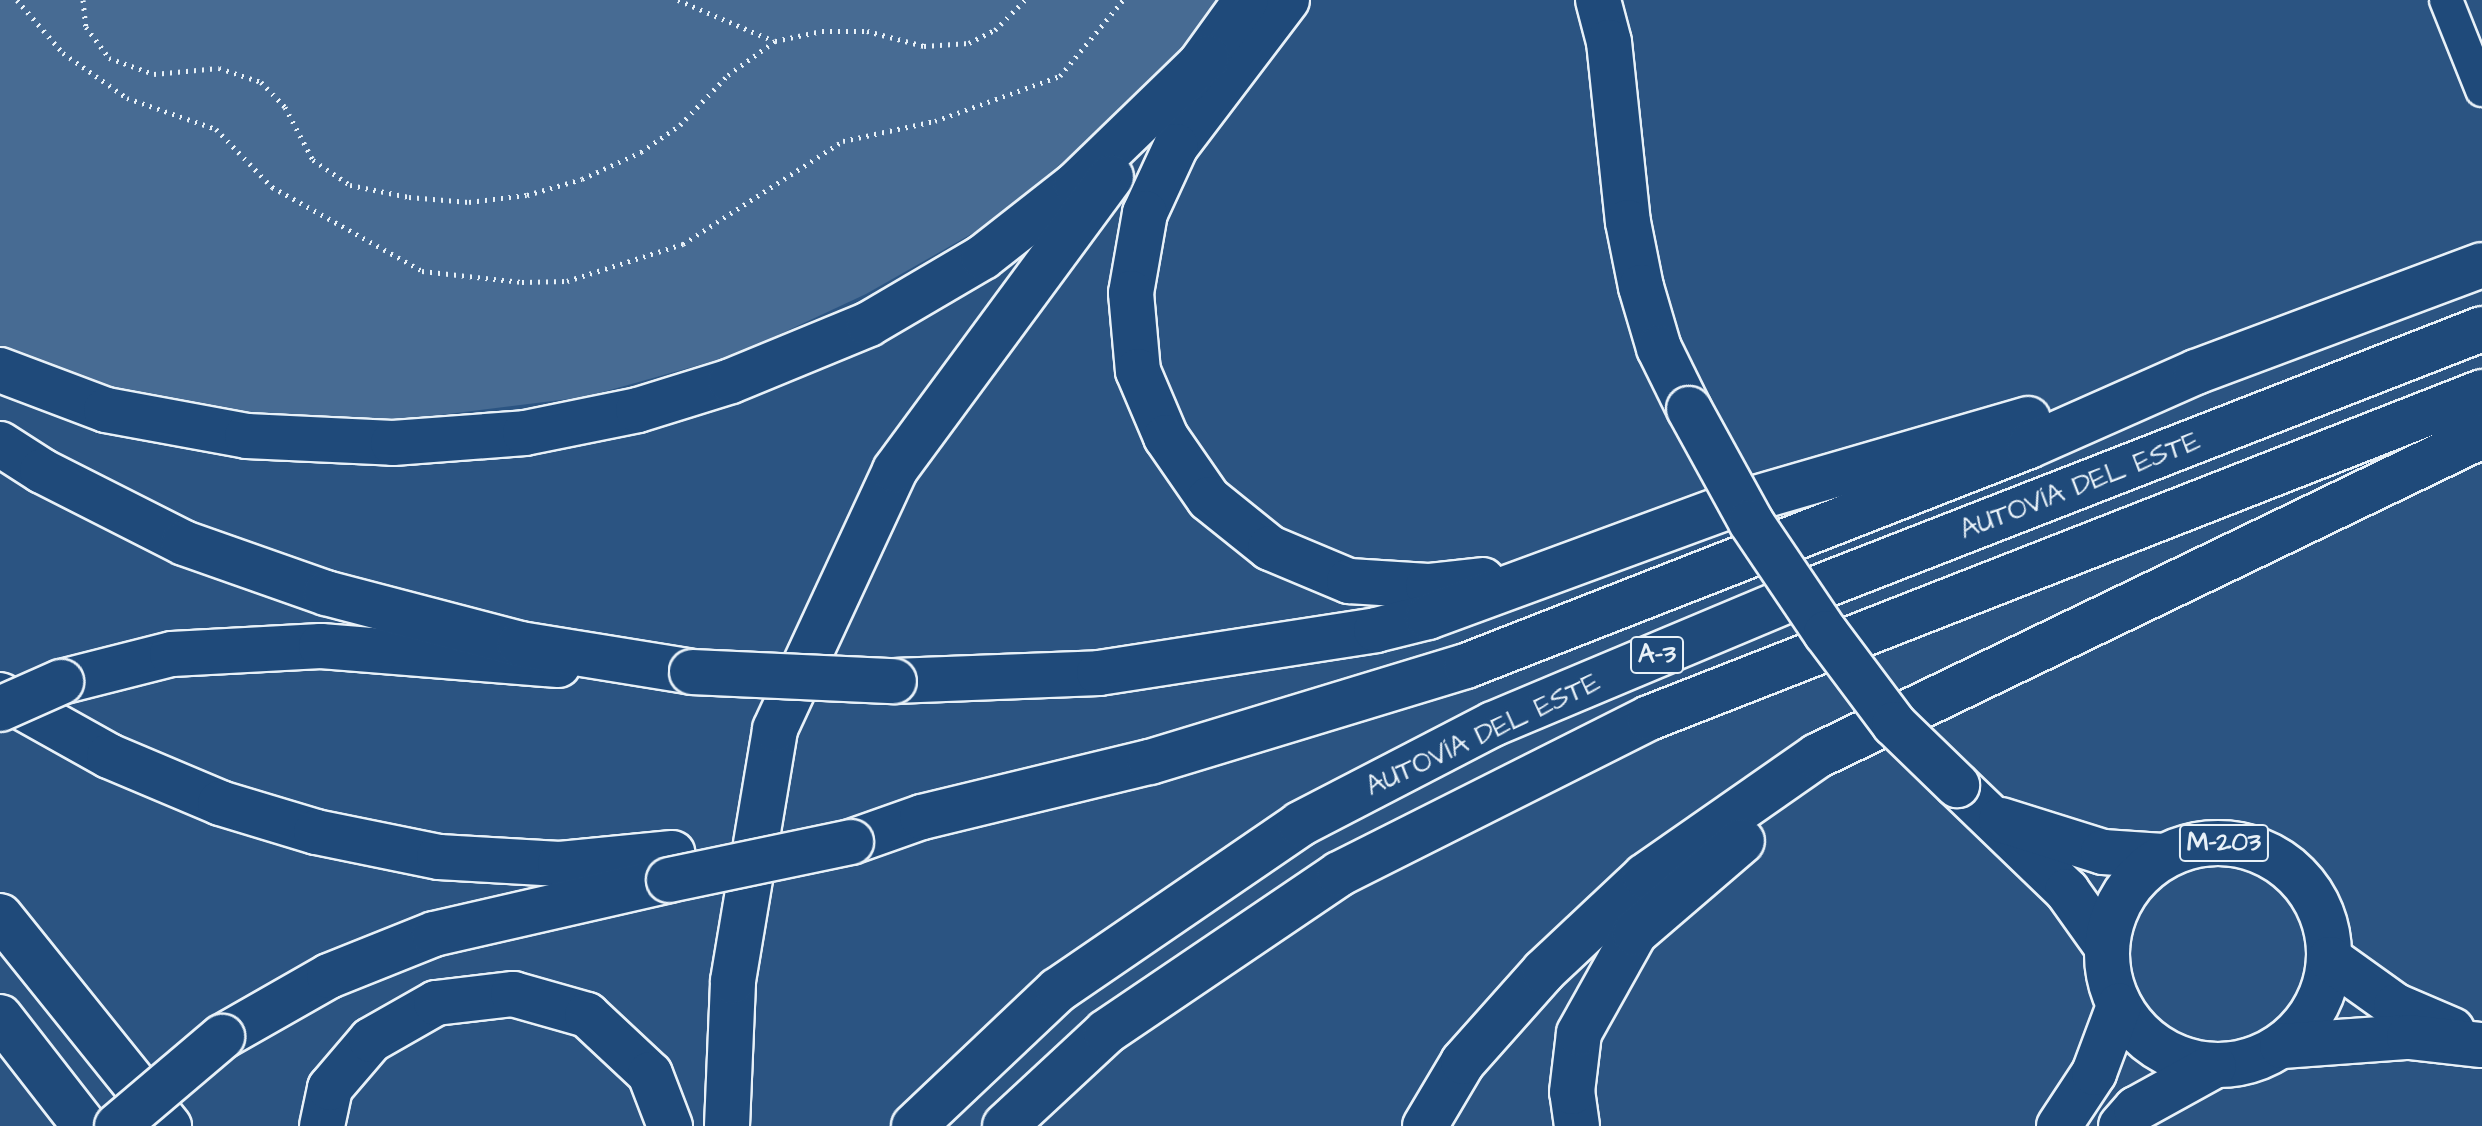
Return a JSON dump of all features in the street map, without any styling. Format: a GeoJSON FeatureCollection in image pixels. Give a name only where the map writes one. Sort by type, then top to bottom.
{"type":"FeatureCollection","features":[{"type":"Feature","properties":{"kind":"main road"},"geometry":{"type":"LineString","coordinates":[[727,1126],[733,981],[775,729],[895,470],[1051,253],[1207,57],[1246,0]]}},
{"type":"Feature","properties":{"kind":"main road"},"geometry":{"type":"LineString","coordinates":[[1287,0],[1176,146],[1145,213],[1132,309],[1138,371],[1166,437],[1209,499],[1270,548],[1349,581],[1428,586],[1549,572]]}},
{"type":"Feature","properties":{"kind":"main road"},"geometry":{"type":"LineString","coordinates":[[1598,0],[1609,42],[1628,222],[1641,287],[1659,348],[1689,409],[1751,522],[1826,633],[1894,724],[2067,891],[2107,947]]}},
{"type":"Feature","properties":{"kind":"main road"},"geometry":{"type":"LineString","coordinates":[[0,370],[106,410],[247,436],[393,443],[525,433],[638,410],[731,381],[869,324],[983,257],[1076,184],[1207,57]]}},
{"type":"Feature","properties":{"kind":"main road"},"geometry":{"type":"LineString","coordinates":[[117,1126],[222,1037],[329,976],[434,934],[671,867],[922,817],[1150,762],[1466,666],[2029,446],[2196,372],[2482,265]]}},
{"type":"Feature","properties":{"kind":"main road","name":"AUTOVÍA DEL ESTE"},"geometry":{"type":"LineString","coordinates":[[914,1126],[1058,990],[1300,824],[1493,724],[1802,594],[2482,329]]}},
{"type":"Feature","properties":{"kind":"main road"},"geometry":{"type":"LineString","coordinates":[[0,709],[61,682],[172,654],[321,646],[692,672],[894,681],[1099,673],[1376,630],[1549,572],[1735,504],[2196,372]]}},
{"type":"Feature","properties":{"kind":"main road","name":"AUTOVÍA DEL ESTE"},"geometry":{"type":"LineString","coordinates":[[1005,1126],[1106,1032],[1339,874],[1649,718],[2482,392]]}},
{"type":"Feature","properties":{"kind":"main road"},"geometry":{"type":"LineString","coordinates":[[1425,1126],[1463,1062],[1544,971],[1645,876],[1817,756],[2482,436]]}},
{"type":"Feature","properties":{"kind":"main road"},"geometry":{"type":"LineString","coordinates":[[0,444],[42,471],[184,543],[326,593],[520,644],[692,672]]}},
{"type":"Feature","properties":{"kind":"main road"},"geometry":{"type":"LineString","coordinates":[[1577,1126],[1572,1092],[1579,1033],[1635,933],[1724,854],[1849,771],[2038,660],[2070,633]]}},
{"type":"Feature","properties":{"kind":"main road"},"geometry":{"type":"LineString","coordinates":[[0,695],[123,762],[220,803],[316,832],[469,858],[671,867]]}},
{"type":"Feature","properties":{"kind":"main road"},"geometry":{"type":"LineString","coordinates":[[1992,816],[2103,852],[2163,856]]}},
{"type":"Feature","properties":{"kind":"main road","name":"M-203"},"geometry":{"type":"LineString","coordinates":[[2282,1046],[2315,1008],[2330,959],[2326,924],[2310,890],[2271,855],[2218,842],[2163,856],[2140,874],[2114,914],[2107,947],[2108,974],[2119,1006],[2140,1034],[2170,1055],[2214,1066],[2248,1062],[2282,1046],[2396,1037],[2482,1044]]}},
{"type":"Feature","properties":{"kind":"main road"},"geometry":{"type":"LineString","coordinates":[[0,916],[169,1126]]}},
{"type":"Feature","properties":{"kind":"main road","name":"M-203"},"geometry":{"type":"LineString","coordinates":[[2330,959],[2396,1006],[2482,1044]]}},
{"type":"Feature","properties":{"kind":"main road"},"geometry":{"type":"LineString","coordinates":[[322,1126],[330,1088],[371,1040],[436,1003],[513,994],[587,1015],[650,1074],[670,1126]]}},
{"type":"Feature","properties":{"kind":"main road"},"geometry":{"type":"LineString","coordinates":[[2059,1126],[2094,1073],[2119,1006]]}},
{"type":"Feature","properties":{"kind":"main road"},"geometry":{"type":"LineString","coordinates":[[0,1017],[85,1126]]}},
{"type":"Feature","properties":{"kind":"main road"},"geometry":{"type":"LineString","coordinates":[[2121,1126],[2136,1109],[2214,1066]]}},
{"type":"Feature","properties":{"kind":"street"},"geometry":{"type":"LineString","coordinates":[[2446,0],[2482,90]]}},
{"type":"Feature","properties":{"kind":"path"},"geometry":{"type":"LineString","coordinates":[[17,0],[63,53],[127,98],[216,129],[272,187],[422,271],[552,282],[567,281],[683,244],[843,141],[935,121],[1060,76],[1123,0]]}},
{"type":"Feature","properties":{"kind":"path"},"geometry":{"type":"LineString","coordinates":[[83,0],[86,27],[109,58],[154,74],[219,68],[261,82],[285,107],[313,160],[350,185],[409,197],[469,202],[527,195],[568,183],[641,152],[680,125],[728,75],[775,41],[822,31],[867,31],[924,46],[969,43],[995,30],[1025,0]]}},
{"type":"Feature","properties":{"kind":"path"},"geometry":{"type":"LineString","coordinates":[[678,0],[775,41]]}},
{"type":"Feature","properties":{"kind":"shaded area"},"geometry":{"type":"Polygon","coordinates":[[[0,0],[1224,0],[1170,70],[1080,155],[996,220],[866,294],[735,355],[585,397],[408,419],[254,417],[113,392],[0,349],[0,0]]]}}]}
